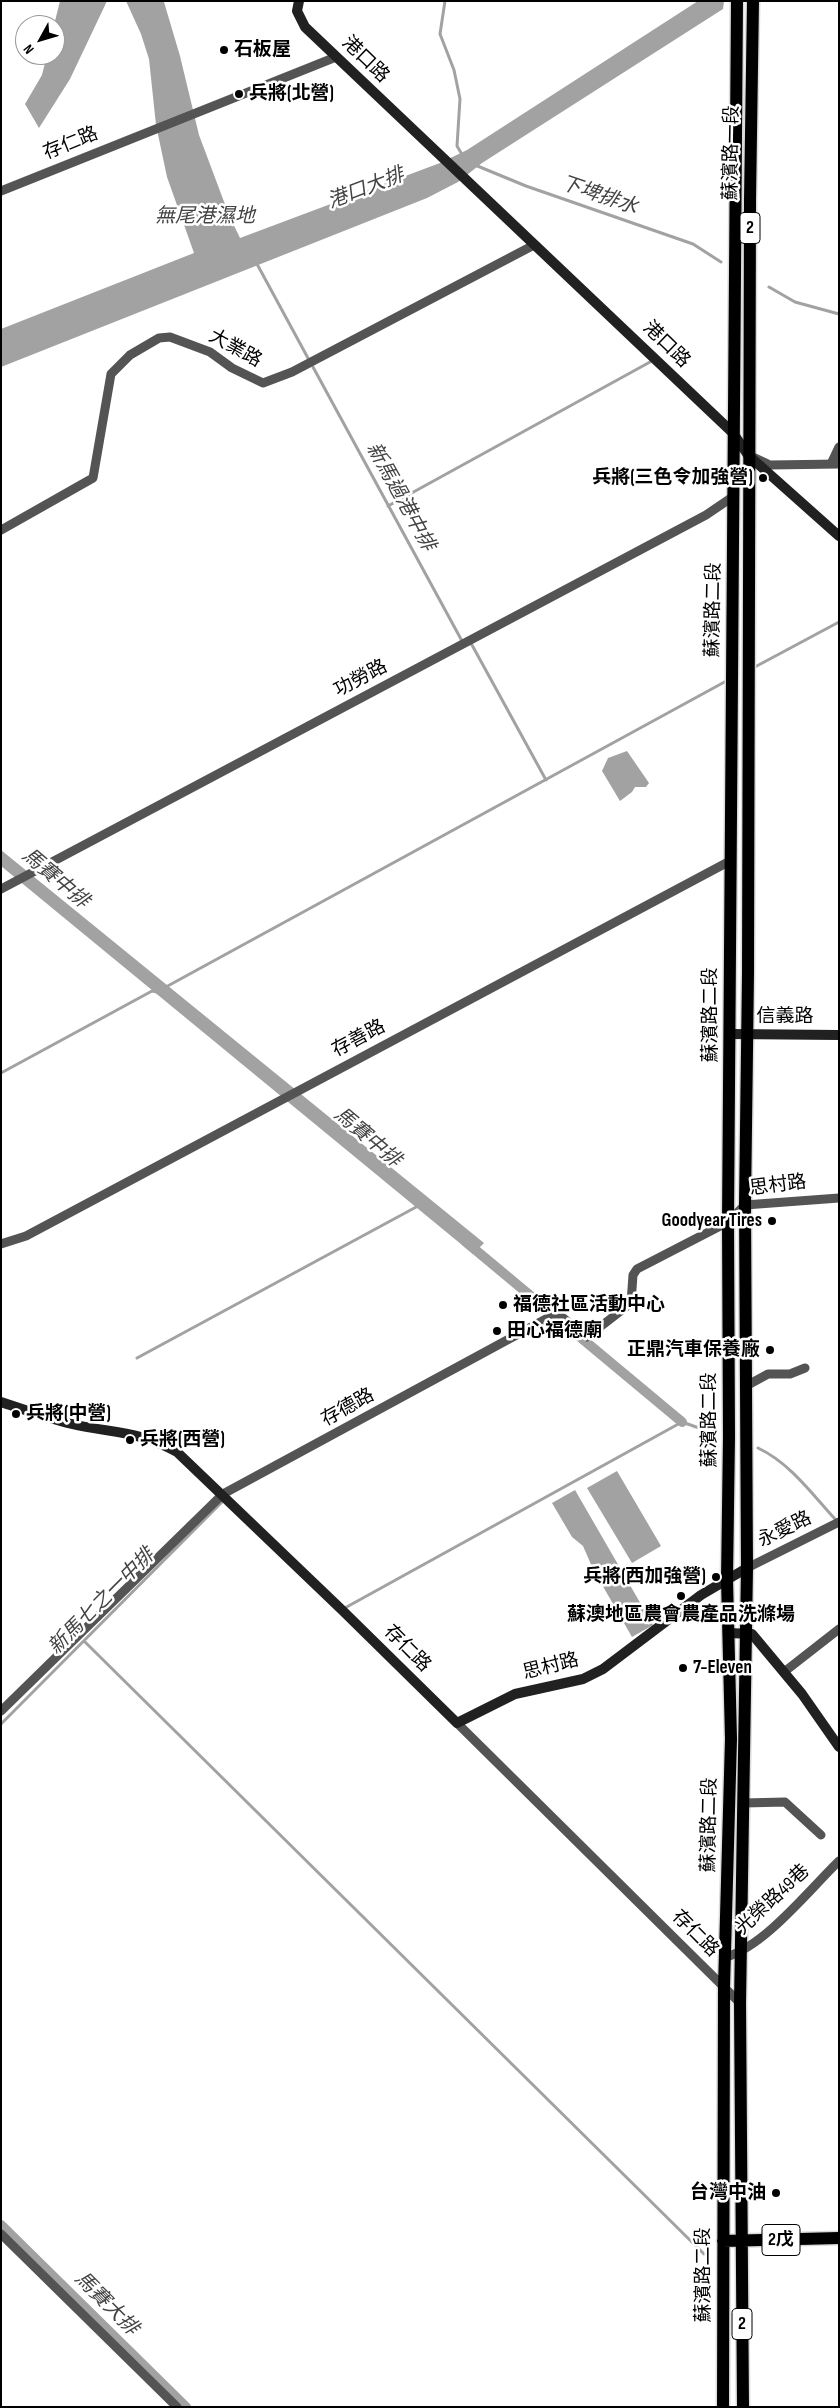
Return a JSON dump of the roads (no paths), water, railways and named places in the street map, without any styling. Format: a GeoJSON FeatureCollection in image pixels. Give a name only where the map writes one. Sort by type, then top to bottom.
{"type":"FeatureCollection","features":[{"type":"Feature","properties":{"kind":"main road","name":"蘇濱路一段"},"geometry":{"type":"LineString","coordinates":[[733,433],[737,1]]}},
{"type":"Feature","properties":{"kind":"main road","name":"蘇濱路一段"},"geometry":{"type":"LineString","coordinates":[[748,455],[753,1]]}},
{"type":"Feature","properties":{"kind":"main road"},"geometry":{"type":"LineString","coordinates":[[735,201],[750,200]]}},
{"type":"Feature","properties":{"kind":"main road","name":"蘇濱路二段"},"geometry":{"type":"LineString","coordinates":[[723,2407],[724,1987],[730,1739],[727,1579],[733,433]]}},
{"type":"Feature","properties":{"kind":"main road","name":"蘇濱路二段"},"geometry":{"type":"LineString","coordinates":[[743,2407],[740,2003],[747,1568],[745,1205],[748,455]]}},
{"type":"Feature","properties":{"kind":"main road"},"geometry":{"type":"LineString","coordinates":[[730,1739],[745,1740]]}},
{"type":"Feature","properties":{"kind":"main road","name":"2戊"},"geometry":{"type":"LineString","coordinates":[[723,2241],[839,2238]]}},
{"type":"Feature","properties":{"kind":"street","name":"港口路"},"geometry":{"type":"LineString","coordinates":[[299,1],[296,11],[300,20],[336,56],[733,433],[748,455],[839,536]]}},
{"type":"Feature","properties":{"kind":"street","name":"存仁路"},"geometry":{"type":"LineString","coordinates":[[1,190],[154,130],[252,86],[336,56]]}},
{"type":"Feature","properties":{"kind":"street","name":"大業路"},"geometry":{"type":"LineString","coordinates":[[1,530],[93,478],[111,374],[130,355],[159,338],[170,337],[210,352],[232,368],[263,383],[292,372],[534,244]]}},
{"type":"Feature","properties":{"kind":"street"},"geometry":{"type":"LineString","coordinates":[[748,455],[770,465],[835,464],[839,448]]}},
{"type":"Feature","properties":{"kind":"street","name":"功勞路"},"geometry":{"type":"LineString","coordinates":[[1,889],[706,515],[734,496]]}},
{"type":"Feature","properties":{"kind":"street","name":"存善路"},"geometry":{"type":"LineString","coordinates":[[1,1244],[26,1236],[730,861]]}},
{"type":"Feature","properties":{"kind":"street","name":"信義路"},"geometry":{"type":"LineString","coordinates":[[730,1034],[839,1035]]}},
{"type":"Feature","properties":{"kind":"street","name":"思村路"},"geometry":{"type":"LineString","coordinates":[[728,1222],[745,1205],[839,1198]]}},
{"type":"Feature","properties":{"kind":"street","name":"存德路"},"geometry":{"type":"LineString","coordinates":[[3,1707],[223,1494],[557,1312],[588,1337],[631,1302],[633,1275],[637,1269],[728,1222]]}},
{"type":"Feature","properties":{"kind":"street"},"geometry":{"type":"LineString","coordinates":[[746,1386],[768,1374],[790,1374],[805,1368]]}},
{"type":"Feature","properties":{"kind":"street","name":"存仁路"},"geometry":{"type":"LineString","coordinates":[[1,1402],[73,1424],[113,1430],[154,1440],[177,1452],[223,1494],[457,1723],[740,2003]]}},
{"type":"Feature","properties":{"kind":"street","name":"永愛路"},"geometry":{"type":"LineString","coordinates":[[747,1568],[839,1522]]}},
{"type":"Feature","properties":{"kind":"street","name":"思村路"},"geometry":{"type":"LineString","coordinates":[[457,1723],[515,1694],[583,1679],[603,1669],[701,1595],[747,1568]]}},
{"type":"Feature","properties":{"kind":"street"},"geometry":{"type":"LineString","coordinates":[[784,1672],[839,1629]]}},
{"type":"Feature","properties":{"kind":"street"},"geometry":{"type":"LineString","coordinates":[[729,1633],[745,1632],[752,1634],[784,1672],[839,1747]]}},
{"type":"Feature","properties":{"kind":"street"},"geometry":{"type":"LineString","coordinates":[[744,1803],[785,1802],[821,1835]]}},
{"type":"Feature","properties":{"kind":"street","name":"光榮路49巷"},"geometry":{"type":"LineString","coordinates":[[726,1957],[741,1952],[768,1932],[839,1860]]}},
{"type":"Feature","properties":{"kind":"street"},"geometry":{"type":"LineString","coordinates":[[1,2234],[176,2407]]}},
{"type":"Feature","properties":{"kind":"water"},"geometry":{"type":"Polygon","coordinates":[[[60,1],[107,1],[70,79],[39,128],[25,104],[42,75],[44,65],[65,65],[65,15],[56,15],[60,1]]]}},
{"type":"Feature","properties":{"kind":"water","name":"無尾港濕地"},"geometry":{"type":"Polygon","coordinates":[[[126,1],[164,2],[180,56],[199,135],[229,215],[240,238],[440,163],[467,150],[698,1],[724,1],[723,9],[482,163],[458,182],[427,198],[1,367],[1,329],[194,253],[167,177],[156,125],[149,59],[141,34],[126,1]]]}},
{"type":"Feature","properties":{"kind":"water"},"geometry":{"type":"Polygon","coordinates":[[[627,751],[649,783],[646,787],[635,787],[632,792],[620,801],[602,771],[608,758],[627,751]]]}},
{"type":"Feature","properties":{"kind":"water"},"geometry":{"type":"Polygon","coordinates":[[[1,850],[484,1243],[473,1254],[1,866],[1,850]]]}},
{"type":"Feature","properties":{"kind":"water"},"geometry":{"type":"Polygon","coordinates":[[[617,1471],[661,1546],[632,1563],[587,1488],[617,1471]]]}},
{"type":"Feature","properties":{"kind":"water"},"geometry":{"type":"Polygon","coordinates":[[[575,1490],[653,1625],[632,1637],[593,1569],[583,1546],[572,1537],[552,1503],[575,1490]]]}},
{"type":"Feature","properties":{"kind":"waterway"},"geometry":{"type":"LineString","coordinates":[[445,1],[440,34],[454,70],[460,99],[457,146],[463,156]]}},
{"type":"Feature","properties":{"kind":"waterway","name":"下埤排水"},"geometry":{"type":"LineString","coordinates":[[475,165],[526,186],[693,244],[721,262]]}},
{"type":"Feature","properties":{"kind":"waterway","name":"新馬過港中排"},"geometry":{"type":"LineString","coordinates":[[257,264],[309,360]]}},
{"type":"Feature","properties":{"kind":"waterway","name":"下埤排水"},"geometry":{"type":"LineString","coordinates":[[769,287],[795,302],[839,314]]}},
{"type":"Feature","properties":{"kind":"waterway"},"geometry":{"type":"LineString","coordinates":[[388,506],[650,362]]}},
{"type":"Feature","properties":{"kind":"waterway","name":"新馬過港中排"},"geometry":{"type":"LineString","coordinates":[[313,367],[462,641]]}},
{"type":"Feature","properties":{"kind":"waterway"},"geometry":{"type":"LineString","coordinates":[[753,668],[839,622]]}},
{"type":"Feature","properties":{"kind":"waterway","name":"新馬過港中排"},"geometry":{"type":"LineString","coordinates":[[472,645],[546,780]]}},
{"type":"Feature","properties":{"kind":"waterway"},"geometry":{"type":"LineString","coordinates":[[164,988],[730,679]]}},
{"type":"Feature","properties":{"kind":"waterway"},"geometry":{"type":"LineString","coordinates":[[1,1073],[152,991],[157,992]]}},
{"type":"Feature","properties":{"kind":"waterway"},"geometry":{"type":"LineString","coordinates":[[137,1358],[418,1206]]}},
{"type":"Feature","properties":{"kind":"waterway","name":"馬賽中排"},"geometry":{"type":"LineString","coordinates":[[466,1242],[682,1422]]}},
{"type":"Feature","properties":{"kind":"waterway"},"geometry":{"type":"LineString","coordinates":[[343,1609],[682,1422],[716,1434]]}},
{"type":"Feature","properties":{"kind":"waterway"},"geometry":{"type":"LineString","coordinates":[[758,1448],[770,1454],[790,1470],[835,1519]]}},
{"type":"Feature","properties":{"kind":"waterway","name":"新馬七之一中排"},"geometry":{"type":"LineString","coordinates":[[1,1724],[223,1501]]}},
{"type":"Feature","properties":{"kind":"waterway"},"geometry":{"type":"LineString","coordinates":[[84,1641],[704,2254]]}},
{"type":"Feature","properties":{"kind":"waterway","name":"馬賽大排"},"geometry":{"type":"LineString","coordinates":[[1,2225],[186,2407]]}},
{"type":"Feature","properties":{"kind":"place","name":"石板屋"},"geometry":{"type":"Point","coordinates":[224,50]}},
{"type":"Feature","properties":{"kind":"place","name":"兵將(北營)"},"geometry":{"type":"Point","coordinates":[239,94]}},
{"type":"Feature","properties":{"kind":"place","name":"兵將(三色令加強營)"},"geometry":{"type":"Point","coordinates":[763,478]}},
{"type":"Feature","properties":{"kind":"place","name":"Goodyear Tires"},"geometry":{"type":"Point","coordinates":[772,1221]}},
{"type":"Feature","properties":{"kind":"place","name":"福德社區活動中心"},"geometry":{"type":"Point","coordinates":[503,1305]}},
{"type":"Feature","properties":{"kind":"place","name":"田心福德廟"},"geometry":{"type":"Point","coordinates":[497,1331]}},
{"type":"Feature","properties":{"kind":"place","name":"正鼎汽車保養廠"},"geometry":{"type":"Point","coordinates":[770,1350]}},
{"type":"Feature","properties":{"kind":"place","name":"兵將(中營)"},"geometry":{"type":"Point","coordinates":[16,1414]}},
{"type":"Feature","properties":{"kind":"place","name":"兵將(西營)"},"geometry":{"type":"Point","coordinates":[130,1440]}},
{"type":"Feature","properties":{"kind":"place","name":"兵將(西加強營)"},"geometry":{"type":"Point","coordinates":[716,1577]}},
{"type":"Feature","properties":{"kind":"place","name":"蘇澳地區農會農產品洗滌場"},"geometry":{"type":"Point","coordinates":[681,1596]}},
{"type":"Feature","properties":{"kind":"place","name":"7-Eleven"},"geometry":{"type":"Point","coordinates":[683,1668]}},
{"type":"Feature","properties":{"kind":"place","name":"台灣中油"},"geometry":{"type":"Point","coordinates":[776,2193]}},
{"type":"Feature","properties":{"kind":"water label","name":"港口大排"},"geometry":{"type":"Point","coordinates":[366,189]}}]}
